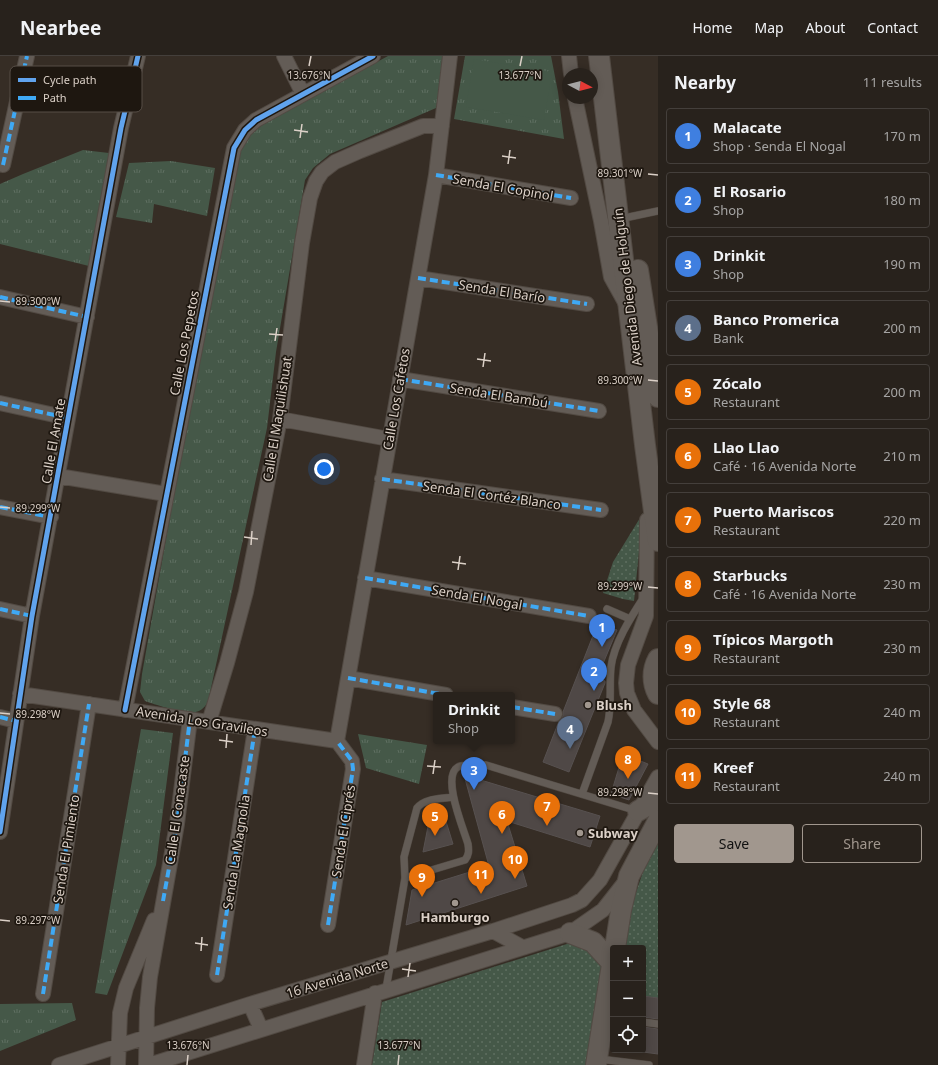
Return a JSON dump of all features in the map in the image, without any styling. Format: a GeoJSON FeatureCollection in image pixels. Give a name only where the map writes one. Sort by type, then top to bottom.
{"type":"FeatureCollection","features":[{"type":"Feature","properties":{"kind":"street"},"geometry":{"type":"LineString","coordinates":[[25,66],[27,56]]}},
{"type":"Feature","properties":{"kind":"street","name":"Calle El Amate"},"geometry":{"type":"LineString","coordinates":[[136,66],[138,56]]}},
{"type":"Feature","properties":{"kind":"street"},"geometry":{"type":"LineString","coordinates":[[284,56],[303,94]]}},
{"type":"Feature","properties":{"kind":"street","name":"Calle Los Pepetos"},"geometry":{"type":"LineString","coordinates":[[125,710],[234,148],[250,124],[256,120],[373,56]]}},
{"type":"Feature","properties":{"kind":"street","name":"Calle Los Cafetos"},"geometry":{"type":"LineString","coordinates":[[336,741],[436,175],[450,56]]}},
{"type":"Feature","properties":{"kind":"street"},"geometry":{"type":"LineString","coordinates":[[569,56],[570,68]]}},
{"type":"Feature","properties":{"kind":"street","name":"Avenida Diego de Holguín"},"geometry":{"type":"LineString","coordinates":[[599,56],[645,445],[658,541]]}},
{"type":"Feature","properties":{"kind":"street","name":"Avenida Diego de Holguín"},"geometry":{"type":"LineString","coordinates":[[612,56],[630,217],[653,336],[658,397]]}},
{"type":"Feature","properties":{"kind":"street"},"geometry":{"type":"LineString","coordinates":[[576,104],[601,220],[611,277],[630,310]]}},
{"type":"Feature","properties":{"kind":"street"},"geometry":{"type":"LineString","coordinates":[[3,165],[15,112]]}},
{"type":"Feature","properties":{"kind":"street","name":"Calle El Amate"},"geometry":{"type":"LineString","coordinates":[[1,824],[32,616],[125,112]]}},
{"type":"Feature","properties":{"kind":"street","name":"Calle El Maquilishuat"},"geometry":{"type":"LineString","coordinates":[[209,722],[246,592],[280,419],[302,242],[310,198],[316,181],[335,162],[360,151],[423,126],[442,126]]}},
{"type":"Feature","properties":{"kind":"street","name":"Senda El Copinol"},"geometry":{"type":"LineString","coordinates":[[436,175],[571,198]]}},
{"type":"Feature","properties":{"kind":"street","name":"Senda El Barío"},"geometry":{"type":"LineString","coordinates":[[418,278],[587,304]]}},
{"type":"Feature","properties":{"kind":"street"},"geometry":{"type":"LineString","coordinates":[[0,297],[87,317]]}},
{"type":"Feature","properties":{"kind":"street","name":"Senda El Bambú"},"geometry":{"type":"LineString","coordinates":[[400,379],[599,412]]}},
{"type":"Feature","properties":{"kind":"street"},"geometry":{"type":"LineString","coordinates":[[0,403],[68,418]]}},
{"type":"Feature","properties":{"kind":"street"},"geometry":{"type":"LineString","coordinates":[[280,419],[390,439]]}},
{"type":"Feature","properties":{"kind":"street"},"geometry":{"type":"LineString","coordinates":[[645,445],[647,536],[646,616],[628,665],[626,683],[627,693],[634,710],[658,742]]}},
{"type":"Feature","properties":{"kind":"street"},"geometry":{"type":"LineString","coordinates":[[58,476],[166,494]]}},
{"type":"Feature","properties":{"kind":"street","name":"Senda El Cortéz Blanco"},"geometry":{"type":"LineString","coordinates":[[382,479],[601,510]]}},
{"type":"Feature","properties":{"kind":"street"},"geometry":{"type":"LineString","coordinates":[[0,506],[51,517]]}},
{"type":"Feature","properties":{"kind":"street","name":"Senda El Nogal"},"geometry":{"type":"LineString","coordinates":[[365,578],[589,616]]}},
{"type":"Feature","properties":{"kind":"street"},"geometry":{"type":"LineString","coordinates":[[0,609],[32,616]]}},
{"type":"Feature","properties":{"kind":"street"},"geometry":{"type":"LineString","coordinates":[[658,659],[655,667],[654,679],[658,694]]}},
{"type":"Feature","properties":{"kind":"street"},"geometry":{"type":"LineString","coordinates":[[348,678],[433,693]]}},
{"type":"Feature","properties":{"kind":"street","name":"Avenida Los Gravileos"},"geometry":{"type":"LineString","coordinates":[[20,694],[336,741]]}},
{"type":"Feature","properties":{"kind":"street","name":"Senda El Pimiento"},"geometry":{"type":"LineString","coordinates":[[43,994],[89,704]]}},
{"type":"Feature","properties":{"kind":"street"},"geometry":{"type":"LineString","coordinates":[[515,707],[555,714]]}},
{"type":"Feature","properties":{"kind":"street"},"geometry":{"type":"LineString","coordinates":[[0,717],[16,721]]}},
{"type":"Feature","properties":{"kind":"street","name":"Calle El Conacaste"},"geometry":{"type":"LineString","coordinates":[[147,1065],[150,977],[178,824],[190,719]]}},
{"type":"Feature","properties":{"kind":"street","name":"Senda La Magnolia"},"geometry":{"type":"LineString","coordinates":[[217,975],[255,729]]}},
{"type":"Feature","properties":{"kind":"street","name":"Senda El Ciprés"},"geometry":{"type":"LineString","coordinates":[[328,925],[353,769],[352,761],[336,741]]}},
{"type":"Feature","properties":{"kind":"street","name":"16 Avenida Norte"},"geometry":{"type":"LineString","coordinates":[[59,1065],[250,1004],[493,931],[572,905],[582,900],[600,880],[658,777]]}},
{"type":"Feature","properties":{"kind":"street"},"geometry":{"type":"LineString","coordinates":[[638,811],[658,799]]}},
{"type":"Feature","properties":{"kind":"street"},"geometry":{"type":"LineString","coordinates":[[615,945],[621,910],[630,876],[658,821]]}},
{"type":"Feature","properties":{"kind":"street","name":"16 Avenida Norte"},"geometry":{"type":"LineString","coordinates":[[147,1065],[570,933],[603,910],[630,876]]}},
{"type":"Feature","properties":{"kind":"street","name":"Calle El Conacaste"},"geometry":{"type":"LineString","coordinates":[[118,1065],[120,1013],[126,988],[163,901]]}},
{"type":"Feature","properties":{"kind":"street"},"geometry":{"type":"LineString","coordinates":[[493,931],[522,947]]}},
{"type":"Feature","properties":{"kind":"street"},"geometry":{"type":"LineString","coordinates":[[570,933],[593,942],[610,954]]}},
{"type":"Feature","properties":{"kind":"street"},"geometry":{"type":"LineString","coordinates":[[596,1062],[608,1017],[611,981]]}},
{"type":"Feature","properties":{"kind":"street"},"geometry":{"type":"LineString","coordinates":[[364,1065],[381,991]]}},
{"type":"Feature","properties":{"kind":"street"},"geometry":{"type":"LineString","coordinates":[[250,1004],[261,1029]]}},
{"type":"Feature","properties":{"kind":"lane"},"geometry":{"type":"LineString","coordinates":[[630,217],[658,211]]}},
{"type":"Feature","properties":{"kind":"lane"},"geometry":{"type":"LineString","coordinates":[[582,794],[608,722],[613,658],[630,619],[647,593]]}},
{"type":"Feature","properties":{"kind":"lane"},"geometry":{"type":"LineString","coordinates":[[607,609],[630,619]]}},
{"type":"Feature","properties":{"kind":"lane"},"geometry":{"type":"LineString","coordinates":[[405,878],[465,860],[468,856],[468,844],[453,797],[452,779],[453,773],[458,767],[464,765],[486,765],[638,811]]}},
{"type":"Feature","properties":{"kind":"lane"},"geometry":{"type":"LineString","coordinates":[[381,991],[391,962],[405,878],[404,857],[417,808],[426,801],[453,797]]}},
{"type":"Feature","properties":{"kind":"lane"},"geometry":{"type":"LineString","coordinates":[[646,1022],[658,1024]]}},
{"type":"Feature","properties":{"kind":"lane"},"geometry":{"type":"LineString","coordinates":[[596,1062],[649,1065]]}},
{"type":"Feature","properties":{"kind":"green space"},"geometry":{"type":"Polygon","coordinates":[[[388,56],[448,56],[442,101],[436,108],[330,154],[313,168],[305,180],[276,352],[267,428],[208,702],[199,711],[188,712],[145,701],[140,692],[142,674],[174,494],[242,146],[251,132],[388,56]]]}},
{"type":"Feature","properties":{"kind":"green space"},"geometry":{"type":"Polygon","coordinates":[[[465,56],[551,56],[558,92],[564,139],[454,119],[465,56]]]}},
{"type":"Feature","properties":{"kind":"green space"},"geometry":{"type":"Polygon","coordinates":[[[474,59],[552,72],[544,120],[466,107],[474,59]]]}},
{"type":"Feature","properties":{"kind":"green space"},"geometry":{"type":"Polygon","coordinates":[[[83,150],[109,153],[89,266],[0,244],[0,184],[83,150]]]}},
{"type":"Feature","properties":{"kind":"green space"},"geometry":{"type":"Polygon","coordinates":[[[171,161],[215,168],[207,216],[154,204],[152,223],[116,217],[129,163],[171,161]]]}},
{"type":"Feature","properties":{"kind":"green space"},"geometry":{"type":"Polygon","coordinates":[[[643,513],[634,601],[603,593],[613,562],[643,513]]]}},
{"type":"Feature","properties":{"kind":"green space"},"geometry":{"type":"Polygon","coordinates":[[[141,729],[173,733],[156,865],[107,995],[95,993],[141,729]]]}},
{"type":"Feature","properties":{"kind":"green space"},"geometry":{"type":"Polygon","coordinates":[[[358,734],[427,745],[419,784],[366,768],[358,734]]]}},
{"type":"Feature","properties":{"kind":"green space"},"geometry":{"type":"Polygon","coordinates":[[[658,839],[658,999],[646,998],[646,945],[623,945],[628,916],[647,860],[658,839]]]}},
{"type":"Feature","properties":{"kind":"green space"},"geometry":{"type":"Polygon","coordinates":[[[570,943],[588,951],[602,966],[586,1065],[372,1065],[382,1002],[570,943]]]}},
{"type":"Feature","properties":{"kind":"green space"},"geometry":{"type":"Polygon","coordinates":[[[72,1003],[76,1020],[0,1051],[0,1004],[72,1003]]]}},
{"type":"Feature","properties":{"kind":"building"},"geometry":{"type":"Polygon","coordinates":[[[598,623],[617,630],[597,678],[605,681],[605,683],[569,772],[543,762],[559,721],[563,716],[563,712],[598,623]]]}},
{"type":"Feature","properties":{"kind":"building"},"geometry":{"type":"Polygon","coordinates":[[[623,754],[648,764],[629,800],[611,794],[623,754]]]}},
{"type":"Feature","properties":{"kind":"building"},"geometry":{"type":"Polygon","coordinates":[[[464,775],[600,816],[590,847],[507,821],[527,886],[406,925],[412,890],[489,866],[464,775]]]}},
{"type":"Feature","properties":{"kind":"building"},"geometry":{"type":"Polygon","coordinates":[[[431,811],[444,815],[453,844],[423,852],[431,811]]]}},
{"type":"Feature","properties":{"kind":"building"},"geometry":{"type":"Polygon","coordinates":[[[646,996],[658,998],[658,1019],[646,1017],[646,996]]]}},
{"type":"Feature","properties":{"kind":"building"},"geometry":{"type":"Polygon","coordinates":[[[646,1027],[658,1029],[658,1054],[646,1052],[646,1027]]]}},
{"type":"Feature","properties":{"kind":"marked path"},"geometry":{"type":"LineString","coordinates":[[25,66],[27,56]]}},
{"type":"Feature","properties":{"kind":"marked path"},"geometry":{"type":"LineString","coordinates":[[3,165],[15,112]]}},
{"type":"Feature","properties":{"kind":"marked path"},"geometry":{"type":"LineString","coordinates":[[436,175],[571,198]]}},
{"type":"Feature","properties":{"kind":"marked path"},"geometry":{"type":"LineString","coordinates":[[418,278],[587,304]]}},
{"type":"Feature","properties":{"kind":"marked path"},"geometry":{"type":"LineString","coordinates":[[0,297],[87,317]]}},
{"type":"Feature","properties":{"kind":"marked path"},"geometry":{"type":"LineString","coordinates":[[400,379],[599,411]]}},
{"type":"Feature","properties":{"kind":"marked path"},"geometry":{"type":"LineString","coordinates":[[0,403],[68,418]]}},
{"type":"Feature","properties":{"kind":"marked path"},"geometry":{"type":"LineString","coordinates":[[382,479],[601,510]]}},
{"type":"Feature","properties":{"kind":"marked path"},"geometry":{"type":"LineString","coordinates":[[0,507],[51,517]]}},
{"type":"Feature","properties":{"kind":"marked path"},"geometry":{"type":"LineString","coordinates":[[365,578],[589,616]]}},
{"type":"Feature","properties":{"kind":"marked path"},"geometry":{"type":"LineString","coordinates":[[0,609],[32,616]]}},
{"type":"Feature","properties":{"kind":"marked path"},"geometry":{"type":"LineString","coordinates":[[348,678],[433,693]]}},
{"type":"Feature","properties":{"kind":"marked path"},"geometry":{"type":"LineString","coordinates":[[43,994],[89,704]]}},
{"type":"Feature","properties":{"kind":"marked path"},"geometry":{"type":"LineString","coordinates":[[515,707],[555,714]]}},
{"type":"Feature","properties":{"kind":"marked path"},"geometry":{"type":"LineString","coordinates":[[0,717],[16,721]]}},
{"type":"Feature","properties":{"kind":"marked path"},"geometry":{"type":"LineString","coordinates":[[163,901],[177,824],[190,719]]}},
{"type":"Feature","properties":{"kind":"marked path"},"geometry":{"type":"LineString","coordinates":[[217,975],[255,729]]}},
{"type":"Feature","properties":{"kind":"marked path"},"geometry":{"type":"LineString","coordinates":[[328,925],[353,769],[352,761],[337,741]]}},
{"type":"Feature","properties":{"kind":"cycle path"},"geometry":{"type":"LineString","coordinates":[[136,66],[138,56]]}},
{"type":"Feature","properties":{"kind":"cycle path"},"geometry":{"type":"LineString","coordinates":[[125,710],[234,148],[245,130],[256,120],[373,56]]}},
{"type":"Feature","properties":{"kind":"cycle path"},"geometry":{"type":"LineString","coordinates":[[0,832],[32,616],[125,112]]}},
{"type":"Feature","properties":{"kind":"place","name":"Malacate"},"geometry":{"type":"Point","coordinates":[602,647]}},
{"type":"Feature","properties":{"kind":"place","name":"El Rosario"},"geometry":{"type":"Point","coordinates":[594,691]}},
{"type":"Feature","properties":{"kind":"place","name":"Blush"},"geometry":{"type":"Point","coordinates":[588,705]}},
{"type":"Feature","properties":{"kind":"place","name":"Banco Promerica"},"geometry":{"type":"Point","coordinates":[570,749]}},
{"type":"Feature","properties":{"kind":"place","name":"Starbucks"},"geometry":{"type":"Point","coordinates":[628,779]}},
{"type":"Feature","properties":{"kind":"place","name":"Drinkit"},"geometry":{"type":"Point","coordinates":[474,790]}},
{"type":"Feature","properties":{"kind":"place","name":"Puerto Mariscos"},"geometry":{"type":"Point","coordinates":[547,826]}},
{"type":"Feature","properties":{"kind":"place","name":"Subway"},"geometry":{"type":"Point","coordinates":[580,833]}},
{"type":"Feature","properties":{"kind":"place","name":"Llao Llao"},"geometry":{"type":"Point","coordinates":[502,834]}},
{"type":"Feature","properties":{"kind":"place","name":"Zócalo"},"geometry":{"type":"Point","coordinates":[435,836]}},
{"type":"Feature","properties":{"kind":"place","name":"Style 68"},"geometry":{"type":"Point","coordinates":[515,879]}},
{"type":"Feature","properties":{"kind":"place","name":"Kreef"},"geometry":{"type":"Point","coordinates":[481,894]}},
{"type":"Feature","properties":{"kind":"place","name":"Típicos Margoth"},"geometry":{"type":"Point","coordinates":[422,897]}},
{"type":"Feature","properties":{"kind":"place","name":"Hamburgo"},"geometry":{"type":"Point","coordinates":[455,903]}}]}
